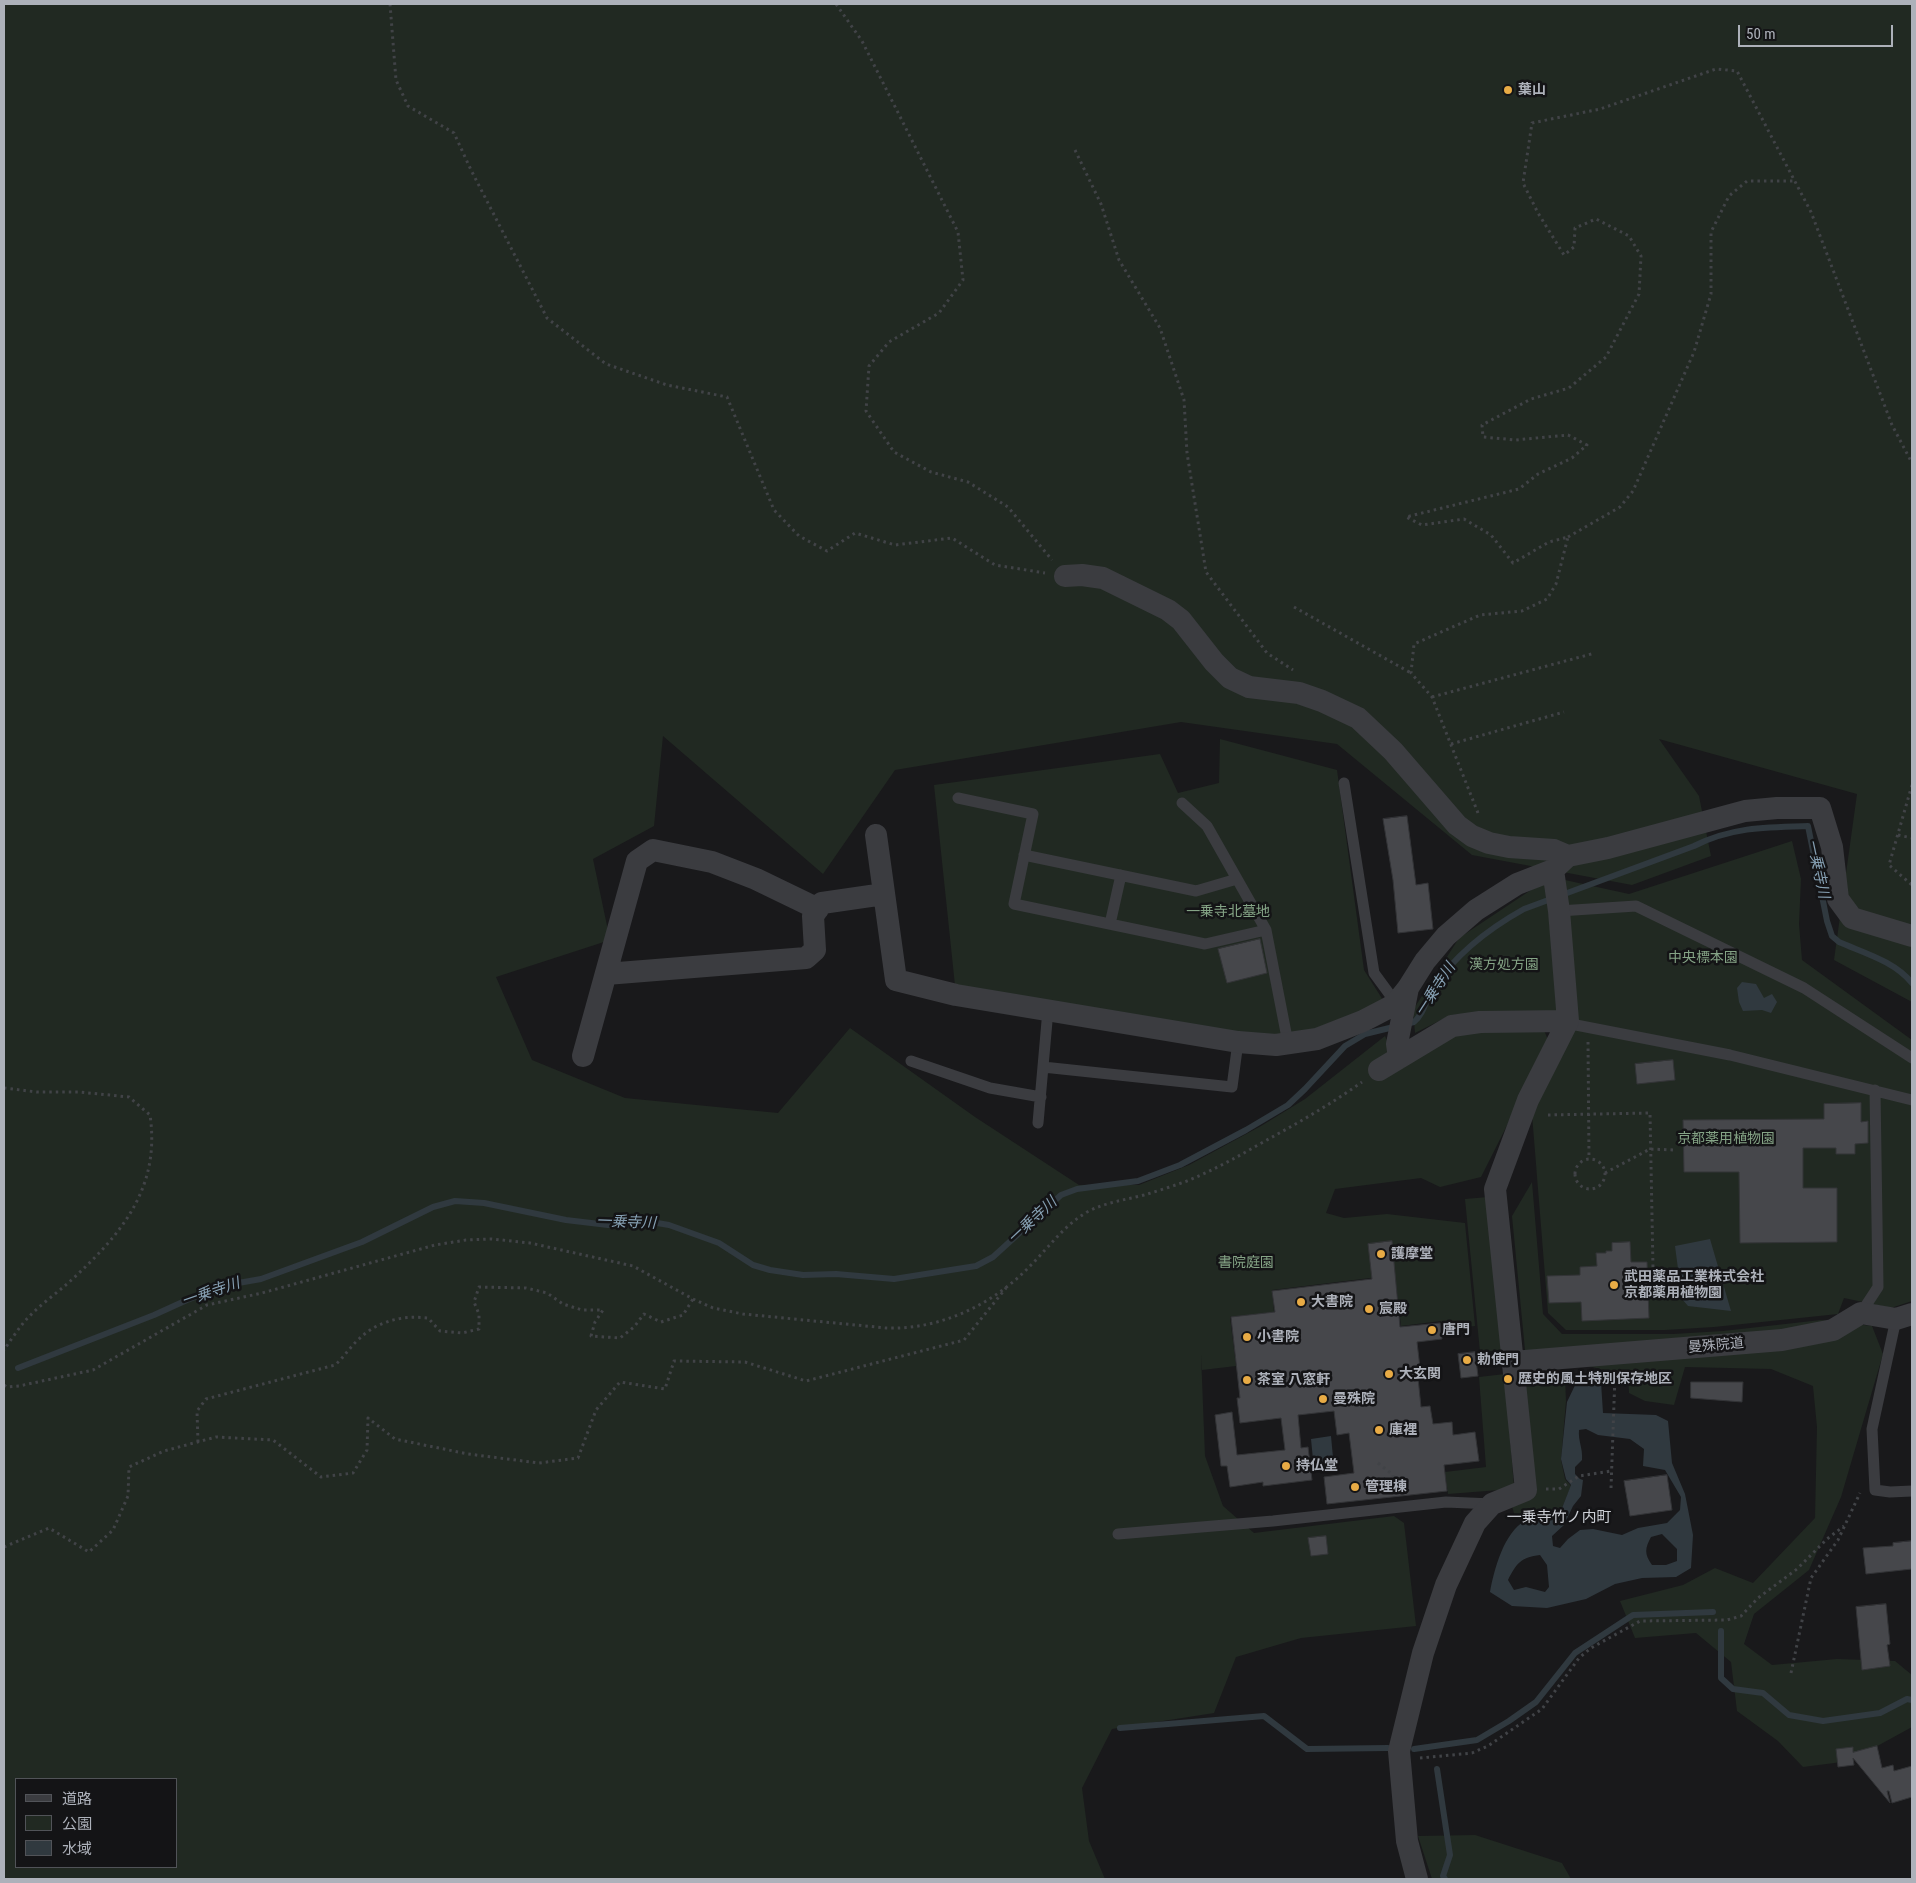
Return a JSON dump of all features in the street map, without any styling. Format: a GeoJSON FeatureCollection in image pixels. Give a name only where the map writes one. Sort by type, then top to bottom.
{"type":"FeatureCollection","features":[{"type":"Feature","properties":{"kind":"street"},"geometry":{"type":"LineString","coordinates":[[1065,576],[1082,575],[1103,578],[1168,610],[1181,620],[1230,678],[1249,687],[1299,693],[1322,701],[1358,718],[1399,757],[1457,825],[1472,836],[1489,843],[1509,847],[1554,850],[1560,863],[1559,911],[1578,1024],[1528,1100],[1495,1190],[1526,1490],[1492,1504],[1475,1523],[1446,1585],[1423,1653],[1399,1751],[1407,1841],[1417,1879]]}},
{"type":"Feature","properties":{"kind":"street"},"geometry":{"type":"LineString","coordinates":[[1398,1051],[1403,1002],[1425,961],[1446,936],[1476,910],[1518,884],[1560,863],[1745,811],[1777,808],[1820,808],[1832,847],[1838,899],[1852,918],[1912,936]]}},
{"type":"Feature","properties":{"kind":"street"},"geometry":{"type":"LineString","coordinates":[[876,835],[896,980],[956,995],[1238,1042],[1276,1045],[1317,1039],[1363,1021],[1403,1002]]}},
{"type":"Feature","properties":{"kind":"street"},"geometry":{"type":"LineString","coordinates":[[583,1056],[637,861],[653,850],[712,862],[756,879],[818,909]]}},
{"type":"Feature","properties":{"kind":"street"},"geometry":{"type":"LineString","coordinates":[[606,974],[806,958],[815,950],[813,916],[822,903],[884,894]]}},
{"type":"Feature","properties":{"kind":"street"},"geometry":{"type":"LineString","coordinates":[[1379,1070],[1398,1051],[1452,1026],[1480,1022],[1578,1024]]}},
{"type":"Feature","properties":{"kind":"street"},"geometry":{"type":"LineString","coordinates":[[1861,1313],[1904,1317]]}},
{"type":"Feature","properties":{"kind":"street","name":"曼殊院道"},"geometry":{"type":"LineString","coordinates":[[1513,1362],[1782,1340],[1833,1330],[1861,1313]]}},
{"type":"Feature","properties":{"kind":"lane"},"geometry":{"type":"LineString","coordinates":[[1344,783],[1374,973],[1403,1002]]}},
{"type":"Feature","properties":{"kind":"lane"},"geometry":{"type":"LineString","coordinates":[[958,798],[1033,814],[1014,904],[1205,944],[1266,930]]}},
{"type":"Feature","properties":{"kind":"lane"},"geometry":{"type":"LineString","coordinates":[[1182,803],[1207,826],[1266,930],[1288,1043]]}},
{"type":"Feature","properties":{"kind":"lane"},"geometry":{"type":"LineString","coordinates":[[1024,854],[1196,891],[1237,879]]}},
{"type":"Feature","properties":{"kind":"lane"},"geometry":{"type":"LineString","coordinates":[[1110,924],[1121,875]]}},
{"type":"Feature","properties":{"kind":"lane"},"geometry":{"type":"LineString","coordinates":[[1559,911],[1636,906],[1804,988],[1912,1058]]}},
{"type":"Feature","properties":{"kind":"lane"},"geometry":{"type":"LineString","coordinates":[[1038,1122],[1048,1010]]}},
{"type":"Feature","properties":{"kind":"lane"},"geometry":{"type":"LineString","coordinates":[[1578,1024],[1730,1055],[1912,1100]]}},
{"type":"Feature","properties":{"kind":"lane"},"geometry":{"type":"LineString","coordinates":[[1043,1067],[1232,1087],[1238,1042]]}},
{"type":"Feature","properties":{"kind":"lane"},"geometry":{"type":"LineString","coordinates":[[911,1061],[990,1088],[1041,1097]]}},
{"type":"Feature","properties":{"kind":"lane"},"geometry":{"type":"LineString","coordinates":[[1861,1313],[1878,1287],[1875,1090]]}},
{"type":"Feature","properties":{"kind":"lane"},"geometry":{"type":"LineString","coordinates":[[1904,1317],[1872,1429],[1875,1490],[1890,1492],[1912,1491]]}},
{"type":"Feature","properties":{"kind":"lane"},"geometry":{"type":"LineString","coordinates":[[1118,1534],[1273,1521],[1446,1502],[1492,1504]]}},
{"type":"Feature","properties":{"kind":"path"},"geometry":{"type":"LineString","coordinates":[[390,4],[396,80],[408,106],[454,133],[547,318],[606,364],[667,385],[727,397],[774,510],[799,536],[826,551],[855,533],[895,545],[952,538],[995,564],[1065,576]]}},
{"type":"Feature","properties":{"kind":"path"},"geometry":{"type":"LineString","coordinates":[[836,4],[862,41],[958,232],[964,280],[939,313],[889,342],[869,366],[866,411],[894,452],[931,472],[968,482],[1008,507],[1065,576]]}},
{"type":"Feature","properties":{"kind":"path"},"geometry":{"type":"LineString","coordinates":[[1794,181],[1747,180],[1729,196],[1711,232],[1711,294],[1694,352],[1633,491],[1620,508],[1568,537],[1549,542],[1513,562],[1491,535],[1464,519],[1422,525],[1406,518],[1518,489],[1538,474],[1572,458],[1588,445],[1568,435],[1516,440],[1483,437],[1482,425],[1532,399],[1569,388],[1606,356],[1639,294],[1641,256],[1629,236],[1596,219],[1574,228],[1574,247],[1564,255],[1538,213],[1524,183],[1532,123],[1600,109],[1716,69],[1737,71],[1811,212],[1892,425],[1912,463]]}},
{"type":"Feature","properties":{"kind":"path"},"geometry":{"type":"LineString","coordinates":[[1075,150],[1102,204],[1119,260],[1160,328],[1184,400],[1187,453],[1206,572],[1267,653],[1297,673]]}},
{"type":"Feature","properties":{"kind":"path"},"geometry":{"type":"LineString","coordinates":[[1411,673],[1414,644],[1480,615],[1522,611],[1548,599],[1556,584],[1568,537]]}},
{"type":"Feature","properties":{"kind":"path"},"geometry":{"type":"LineString","coordinates":[[1294,607],[1411,673],[1432,697],[1489,843]]}},
{"type":"Feature","properties":{"kind":"path"},"geometry":{"type":"LineString","coordinates":[[1432,697],[1594,653]]}},
{"type":"Feature","properties":{"kind":"path"},"geometry":{"type":"LineString","coordinates":[[1451,744],[1564,712]]}},
{"type":"Feature","properties":{"kind":"path"},"geometry":{"type":"LineString","coordinates":[[1912,785],[1889,865],[1912,885]]}},
{"type":"Feature","properties":{"kind":"path"},"geometry":{"type":"LineString","coordinates":[[1898,835],[1912,838]]}},
{"type":"Feature","properties":{"kind":"path"},"geometry":{"type":"LineString","coordinates":[[1578,1024],[1588,1114],[1589,1159]]}},
{"type":"Feature","properties":{"kind":"path"},"geometry":{"type":"LineString","coordinates":[[4,1385],[7,1387],[19,1386],[93,1370],[207,1305],[280,1288],[435,1245],[466,1240],[492,1239],[530,1243],[633,1266],[692,1299],[713,1308],[743,1314],[906,1328],[942,1321],[966,1313],[1008,1286],[1030,1267],[1066,1227],[1088,1212],[1108,1203],[1145,1195],[1212,1171],[1284,1131],[1379,1070]]}},
{"type":"Feature","properties":{"kind":"path"},"geometry":{"type":"LineString","coordinates":[[4,1088],[37,1092],[79,1092],[129,1098],[150,1115],[152,1131],[149,1166],[137,1203],[117,1235],[89,1264],[25,1321],[4,1350]]}},
{"type":"Feature","properties":{"kind":"path"},"geometry":{"type":"LineString","coordinates":[[1548,1115],[1650,1113],[1653,1268]]}},
{"type":"Feature","properties":{"kind":"path"},"geometry":{"type":"LineString","coordinates":[[1604,1173],[1650,1149],[1676,1150]]}},
{"type":"Feature","properties":{"kind":"path"},"geometry":{"type":"LineString","coordinates":[[1589,1159],[1593,1159],[1601,1164],[1604,1173],[1602,1182],[1590,1189],[1581,1186],[1574,1172],[1579,1163],[1589,1159]]}},
{"type":"Feature","properties":{"kind":"path"},"geometry":{"type":"LineString","coordinates":[[4,1547],[49,1528],[88,1552],[112,1530],[128,1496],[129,1467],[164,1450],[216,1436],[273,1440],[321,1477],[352,1473],[367,1450],[368,1418],[395,1439],[468,1454],[539,1463],[578,1458],[596,1410],[620,1382],[665,1389],[674,1361],[745,1362],[806,1381],[884,1362],[964,1340],[1008,1286]]}},
{"type":"Feature","properties":{"kind":"path"},"geometry":{"type":"LineString","coordinates":[[198,1442],[197,1412],[206,1399],[335,1365],[359,1339],[376,1326],[398,1318],[413,1316],[428,1318],[440,1331],[462,1333],[479,1329],[479,1314],[474,1302],[479,1287],[526,1288],[547,1293],[563,1304],[582,1310],[603,1310],[595,1322],[591,1336],[620,1338],[634,1327],[644,1314],[660,1322],[683,1315],[692,1299]]}},
{"type":"Feature","properties":{"kind":"path"},"geometry":{"type":"LineString","coordinates":[[1611,1488],[1616,1354]]}},
{"type":"Feature","properties":{"kind":"path"},"geometry":{"type":"LineString","coordinates":[[1378,1463],[1393,1475],[1395,1485]]}},
{"type":"Feature","properties":{"kind":"path"},"geometry":{"type":"LineString","coordinates":[[1791,1673],[1811,1578],[1838,1540],[1874,1465]]}},
{"type":"Feature","properties":{"kind":"path"},"geometry":{"type":"LineString","coordinates":[[1567,1483],[1579,1476],[1611,1471]]}},
{"type":"Feature","properties":{"kind":"path"},"geometry":{"type":"LineString","coordinates":[[1399,1760],[1472,1753],[1488,1746],[1542,1709],[1579,1658],[1585,1653],[1640,1621],[1727,1620],[1741,1616],[1758,1598],[1797,1569],[1828,1538],[1844,1526]]}},
{"type":"Feature","properties":{"kind":"green space","name":"書院庭園"},"geometry":{"type":"Polygon","coordinates":[[[4,4],[1912,4],[1912,1002],[1834,960],[1857,794],[1659,739],[1699,796],[1711,856],[1632,885],[1472,855],[1337,744],[1181,722],[895,770],[823,874],[663,736],[654,826],[593,859],[610,940],[496,977],[532,1060],[625,1098],[778,1113],[850,1028],[975,1117],[1079,1185],[1139,1185],[1189,1165],[1261,1126],[1305,1099],[1385,1036],[1399,1068],[1463,1028],[1543,1028],[1549,1042],[1481,1177],[1440,1187],[1421,1178],[1335,1189],[1326,1213],[1344,1218],[1387,1214],[1465,1223],[1475,1326],[1442,1330],[1441,1321],[1401,1326],[1395,1275],[1272,1290],[1274,1312],[1230,1317],[1236,1366],[1202,1370],[1201,1354],[1205,1456],[1223,1506],[1254,1533],[1394,1516],[1404,1523],[1416,1626],[1301,1638],[1236,1657],[1214,1713],[1112,1729],[1082,1788],[1089,1841],[1105,1879],[4,1879],[4,4]]]}},
{"type":"Feature","properties":{"kind":"green space","name":"一乗寺北墓地"},"geometry":{"type":"Polygon","coordinates":[[[1220,739],[1337,770],[1364,970],[1388,1008],[1276,1045],[956,995],[934,785],[1160,754],[1178,793],[1219,783],[1220,739]]]}},
{"type":"Feature","properties":{"kind":"green space","name":"京都薬用植物園"},"geometry":{"type":"Polygon","coordinates":[[[1792,841],[1801,879],[1799,924],[1802,960],[1912,1040],[1912,1301],[1891,1308],[1844,1298],[1838,1314],[1714,1327],[1665,1330],[1566,1330],[1548,1313],[1531,1102],[1576,1025],[1565,880],[1629,894],[1792,841]]]}},
{"type":"Feature","properties":{"kind":"green space","name":"漢方処方園"},"geometry":{"type":"Polygon","coordinates":[[[1546,880],[1557,1012],[1451,1015],[1415,1033],[1413,1010],[1459,938],[1546,880]]]}},
{"type":"Feature","properties":{"kind":"green space"},"geometry":{"type":"Polygon","coordinates":[[[1532,1182],[1543,1314],[1562,1334],[1673,1334],[1723,1331],[1821,1320],[1872,1326],[1883,1354],[1841,1497],[1809,1570],[1754,1614],[1744,1644],[1772,1665],[1837,1659],[1895,1661],[1912,1675],[1912,1727],[1850,1761],[1803,1767],[1778,1741],[1737,1711],[1731,1662],[1696,1633],[1635,1638],[1620,1601],[1683,1585],[1715,1568],[1753,1583],[1815,1518],[1817,1427],[1813,1386],[1771,1369],[1685,1367],[1674,1405],[1645,1401],[1629,1393],[1628,1376],[1525,1350],[1512,1216],[1532,1182]]]}},
{"type":"Feature","properties":{"kind":"green space"},"geometry":{"type":"Polygon","coordinates":[[[1488,1197],[1503,1350],[1480,1352],[1465,1199],[1488,1197]]]}},
{"type":"Feature","properties":{"kind":"green space"},"geometry":{"type":"Polygon","coordinates":[[[1538,1371],[1554,1372],[1565,1377],[1566,1401],[1561,1460],[1565,1479],[1571,1486],[1562,1508],[1523,1521],[1515,1517],[1512,1506],[1517,1501],[1522,1379],[1526,1373],[1538,1371]]]}},
{"type":"Feature","properties":{"kind":"green space"},"geometry":{"type":"Polygon","coordinates":[[[1505,1374],[1514,1487],[1512,1489],[1448,1494],[1445,1472],[1486,1467],[1479,1377],[1505,1374]]]}},
{"type":"Feature","properties":{"kind":"green space"},"geometry":{"type":"Polygon","coordinates":[[[1475,1835],[1562,1863],[1571,1879],[1432,1879],[1418,1836],[1475,1835]]]}},
{"type":"Feature","properties":{"kind":"water"},"geometry":{"type":"Polygon","coordinates":[[[1742,982],[1756,984],[1764,998],[1772,994],[1777,1002],[1771,1013],[1762,1010],[1743,1011],[1739,1002],[1737,988],[1742,982]]]}},
{"type":"Feature","properties":{"kind":"water"},"geometry":{"type":"Polygon","coordinates":[[[1710,1239],[1731,1311],[1688,1306],[1682,1299],[1675,1246],[1710,1239]]]}},
{"type":"Feature","properties":{"kind":"water"},"geometry":{"type":"Polygon","coordinates":[[[1590,1376],[1601,1382],[1603,1413],[1656,1415],[1668,1421],[1672,1463],[1685,1494],[1693,1535],[1691,1568],[1676,1577],[1642,1578],[1615,1584],[1586,1599],[1547,1608],[1512,1606],[1490,1592],[1494,1573],[1506,1542],[1518,1526],[1534,1517],[1562,1508],[1571,1485],[1566,1479],[1561,1459],[1567,1402],[1578,1379],[1590,1376]],[[1586,1429],[1579,1430],[1582,1460],[1575,1467],[1575,1474],[1583,1480],[1581,1496],[1573,1506],[1564,1525],[1552,1536],[1553,1546],[1560,1548],[1580,1530],[1593,1529],[1622,1535],[1638,1528],[1667,1523],[1680,1510],[1681,1497],[1665,1470],[1643,1466],[1644,1449],[1630,1439],[1598,1435],[1586,1429]],[[1662,1534],[1651,1537],[1646,1551],[1652,1565],[1666,1565],[1677,1561],[1677,1549],[1662,1534]],[[1540,1555],[1520,1562],[1508,1580],[1514,1590],[1526,1587],[1545,1592],[1549,1587],[1547,1565],[1540,1555]]]}},
{"type":"Feature","properties":{"kind":"water"},"geometry":{"type":"Polygon","coordinates":[[[1331,1436],[1334,1468],[1314,1470],[1311,1439],[1331,1436]]]}},
{"type":"Feature","properties":{"kind":"building"},"geometry":{"type":"Polygon","coordinates":[[[1407,816],[1416,885],[1428,883],[1433,929],[1398,933],[1393,880],[1383,819],[1407,816]]]}},
{"type":"Feature","properties":{"kind":"building"},"geometry":{"type":"Polygon","coordinates":[[[1260,939],[1267,973],[1227,983],[1218,949],[1260,939]]]}},
{"type":"Feature","properties":{"kind":"building"},"geometry":{"type":"Polygon","coordinates":[[[1673,1060],[1675,1080],[1637,1084],[1635,1064],[1673,1060]]]}},
{"type":"Feature","properties":{"kind":"building"},"geometry":{"type":"Polygon","coordinates":[[[1861,1103],[1861,1122],[1868,1121],[1868,1143],[1855,1144],[1855,1154],[1836,1154],[1836,1148],[1803,1148],[1803,1188],[1837,1188],[1837,1242],[1740,1243],[1739,1172],[1684,1172],[1683,1120],[1824,1119],[1824,1104],[1861,1103]]]}},
{"type":"Feature","properties":{"kind":"building"},"geometry":{"type":"Polygon","coordinates":[[[1392,1241],[1400,1327],[1440,1323],[1442,1339],[1417,1342],[1420,1368],[1417,1368],[1421,1407],[1430,1406],[1433,1424],[1452,1422],[1453,1435],[1475,1432],[1479,1461],[1444,1465],[1447,1491],[1327,1504],[1324,1477],[1354,1473],[1349,1433],[1337,1435],[1334,1411],[1298,1415],[1301,1448],[1308,1447],[1312,1480],[1263,1486],[1263,1482],[1230,1487],[1227,1466],[1221,1466],[1215,1415],[1232,1412],[1237,1455],[1285,1450],[1281,1418],[1240,1423],[1237,1398],[1240,1398],[1231,1317],[1275,1312],[1272,1291],[1372,1279],[1368,1244],[1392,1241]]]}},
{"type":"Feature","properties":{"kind":"building","name":"武田薬品工業株式会社 京都薬用植物園"},"geometry":{"type":"Polygon","coordinates":[[[1630,1242],[1631,1262],[1647,1262],[1649,1318],[1582,1321],[1581,1302],[1549,1303],[1547,1276],[1580,1275],[1580,1267],[1597,1266],[1596,1253],[1612,1251],[1612,1243],[1630,1242]]]}},
{"type":"Feature","properties":{"kind":"building","name":"勅使門"},"geometry":{"type":"Polygon","coordinates":[[[1475,1352],[1478,1376],[1461,1378],[1458,1354],[1475,1352]]]}},
{"type":"Feature","properties":{"kind":"building"},"geometry":{"type":"Polygon","coordinates":[[[1691,1382],[1743,1382],[1742,1402],[1691,1398],[1691,1382]]]}},
{"type":"Feature","properties":{"kind":"building"},"geometry":{"type":"Polygon","coordinates":[[[1667,1475],[1672,1510],[1630,1516],[1624,1481],[1667,1475]]]}},
{"type":"Feature","properties":{"kind":"building"},"geometry":{"type":"Polygon","coordinates":[[[1326,1536],[1328,1554],[1311,1556],[1308,1538],[1326,1536]]]}},
{"type":"Feature","properties":{"kind":"building"},"geometry":{"type":"Polygon","coordinates":[[[1912,1541],[1912,1569],[1866,1574],[1863,1548],[1893,1546],[1893,1543],[1912,1541]]]}},
{"type":"Feature","properties":{"kind":"building"},"geometry":{"type":"Polygon","coordinates":[[[1886,1604],[1890,1644],[1887,1645],[1890,1666],[1862,1670],[1856,1607],[1886,1604]]]}},
{"type":"Feature","properties":{"kind":"building"},"geometry":{"type":"Polygon","coordinates":[[[1877,1746],[1882,1768],[1893,1765],[1894,1771],[1912,1766],[1912,1797],[1892,1803],[1889,1791],[1887,1791],[1890,1803],[1853,1758],[1854,1765],[1838,1767],[1836,1749],[1853,1747],[1853,1752],[1877,1746]]]}},
{"type":"Feature","properties":{"kind":"waterway","name":"一乗寺川"},"geometry":{"type":"LineString","coordinates":[[18,1368],[227,1285],[261,1279],[362,1242],[433,1207],[455,1201],[484,1203],[566,1220],[608,1225],[651,1222],[669,1225],[719,1243],[753,1265],[770,1270],[803,1275],[836,1274],[894,1279],[976,1266],[993,1257],[1061,1195],[1077,1189],[1138,1181],[1180,1165],[1288,1105],[1345,1046],[1365,1034],[1414,1022],[1420,1015],[1433,988],[1462,953],[1485,934],[1524,909],[1722,835],[1749,829],[1808,826],[1827,921],[1832,936],[1839,942],[1888,963],[1905,975],[1912,983]]}},
{"type":"Feature","properties":{"kind":"waterway"},"geometry":{"type":"LineString","coordinates":[[1414,1749],[1477,1740],[1509,1721],[1536,1702],[1575,1653],[1633,1615],[1713,1612]]}},
{"type":"Feature","properties":{"kind":"waterway"},"geometry":{"type":"LineString","coordinates":[[1721,1631],[1721,1678],[1733,1689],[1763,1693],[1789,1715],[1823,1721],[1880,1713],[1907,1699],[1912,1700]]}},
{"type":"Feature","properties":{"kind":"waterway"},"geometry":{"type":"LineString","coordinates":[[1120,1728],[1264,1716],[1307,1749],[1388,1748]]}},
{"type":"Feature","properties":{"kind":"waterway"},"geometry":{"type":"LineString","coordinates":[[1437,1769],[1450,1855],[1443,1876],[1445,1879]]}},
{"type":"Feature","properties":{"kind":"place","name":"葉山"},"geometry":{"type":"Point","coordinates":[1508,90]}},
{"type":"Feature","properties":{"kind":"place","name":"護摩堂"},"geometry":{"type":"Point","coordinates":[1381,1254]}},
{"type":"Feature","properties":{"kind":"place","name":"武田薬品工業株式会社 京都薬用植物園"},"geometry":{"type":"Point","coordinates":[1614,1285]}},
{"type":"Feature","properties":{"kind":"place","name":"大書院"},"geometry":{"type":"Point","coordinates":[1301,1302]}},
{"type":"Feature","properties":{"kind":"place","name":"宸殿"},"geometry":{"type":"Point","coordinates":[1369,1309]}},
{"type":"Feature","properties":{"kind":"place","name":"唐門"},"geometry":{"type":"Point","coordinates":[1432,1330]}},
{"type":"Feature","properties":{"kind":"place","name":"小書院"},"geometry":{"type":"Point","coordinates":[1247,1337]}},
{"type":"Feature","properties":{"kind":"place","name":"勅使門"},"geometry":{"type":"Point","coordinates":[1467,1360]}},
{"type":"Feature","properties":{"kind":"place","name":"大玄関"},"geometry":{"type":"Point","coordinates":[1389,1374]}},
{"type":"Feature","properties":{"kind":"place","name":"歴史的風土特別保存地区"},"geometry":{"type":"Point","coordinates":[1508,1379]}},
{"type":"Feature","properties":{"kind":"place","name":"茶室 八窓軒"},"geometry":{"type":"Point","coordinates":[1247,1380]}},
{"type":"Feature","properties":{"kind":"place","name":"曼殊院"},"geometry":{"type":"Point","coordinates":[1323,1399]}},
{"type":"Feature","properties":{"kind":"place","name":"庫裡"},"geometry":{"type":"Point","coordinates":[1379,1430]}},
{"type":"Feature","properties":{"kind":"place","name":"持仏堂"},"geometry":{"type":"Point","coordinates":[1286,1466]}},
{"type":"Feature","properties":{"kind":"place","name":"管理棟"},"geometry":{"type":"Point","coordinates":[1355,1487]}},
{"type":"Feature","properties":{"kind":"district","name":"一乗寺竹ノ内町"},"geometry":{"type":"Point","coordinates":[1559,1518]}},
{"type":"Feature","properties":{"kind":"park label","name":"中央標本園"},"geometry":{"type":"Point","coordinates":[1703,958]}}]}
